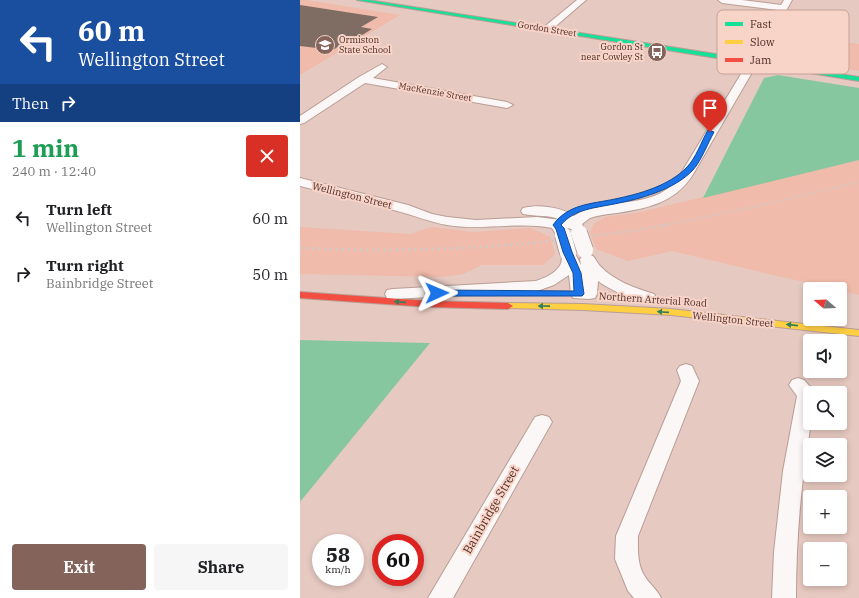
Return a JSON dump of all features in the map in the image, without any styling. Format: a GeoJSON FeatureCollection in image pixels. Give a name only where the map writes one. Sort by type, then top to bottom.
{"type":"FeatureCollection","features":[{"type":"Feature","properties":{"kind":"street","name":"Gordon Street"},"geometry":{"type":"LineString","coordinates":[[359,0],[717,56]]}},
{"type":"Feature","properties":{"kind":"street"},"geometry":{"type":"LineString","coordinates":[[547,29],[582,0]]}},
{"type":"Feature","properties":{"kind":"street"},"geometry":{"type":"LineString","coordinates":[[722,0],[786,4]]}},
{"type":"Feature","properties":{"kind":"street"},"geometry":{"type":"LineString","coordinates":[[300,121],[382,67]]}},
{"type":"Feature","properties":{"kind":"street"},"geometry":{"type":"LineString","coordinates":[[567,226],[593,212],[633,205],[666,194],[679,185],[746,74]]}},
{"type":"Feature","properties":{"kind":"street"},"geometry":{"type":"LineString","coordinates":[[827,74],[859,79]]}},
{"type":"Feature","properties":{"kind":"street","name":"MacKenzie Street"},"geometry":{"type":"LineString","coordinates":[[363,79],[507,105]]}},
{"type":"Feature","properties":{"kind":"street","name":"Wellington Street"},"geometry":{"type":"LineString","coordinates":[[300,182],[403,208],[447,222],[476,224],[527,220],[567,226]]}},
{"type":"Feature","properties":{"kind":"street"},"geometry":{"type":"LineString","coordinates":[[327,297],[537,286],[551,282],[563,272],[568,265],[567,226]]}},
{"type":"Feature","properties":{"kind":"street"},"geometry":{"type":"LineString","coordinates":[[567,226],[598,273],[607,280],[632,292],[651,298]]}},
{"type":"Feature","properties":{"kind":"street"},"geometry":{"type":"LineString","coordinates":[[568,254],[577,273],[584,297]]}},
{"type":"Feature","properties":{"kind":"street"},"geometry":{"type":"LineString","coordinates":[[584,297],[590,277],[587,256]]}},
{"type":"Feature","properties":{"kind":"street"},"geometry":{"type":"LineString","coordinates":[[393,294],[549,293]]}},
{"type":"Feature","properties":{"kind":"street"},"geometry":{"type":"LineString","coordinates":[[300,295],[428,304],[584,297]]}},
{"type":"Feature","properties":{"kind":"street","name":"Northern Arterial Road"},"geometry":{"type":"LineString","coordinates":[[618,296],[651,298]]}},
{"type":"Feature","properties":{"kind":"street","name":"Wellington Street"},"geometry":{"type":"LineString","coordinates":[[584,297],[679,313],[859,333]]}},
{"type":"Feature","properties":{"kind":"street"},"geometry":{"type":"LineString","coordinates":[[650,598],[636,583],[626,559],[627,536],[690,381],[686,370]]}},
{"type":"Feature","properties":{"kind":"street"},"geometry":{"type":"LineString","coordinates":[[784,598],[785,552],[793,471],[806,394],[798,385]]}},
{"type":"Feature","properties":{"kind":"street","name":"Bainbridge Street"},"geometry":{"type":"LineString","coordinates":[[440,598],[542,422]]}},
{"type":"Feature","properties":{"kind":"shaded area","name":"Ormiston State School"},"geometry":{"type":"Polygon","coordinates":[[[300,0],[306,0],[400,15],[300,75],[300,0]]]}},
{"type":"Feature","properties":{"kind":"shaded area"},"geometry":{"type":"Polygon","coordinates":[[[849,43],[859,44],[859,71],[849,69],[849,43]]]}},
{"type":"Feature","properties":{"kind":"shaded area"},"geometry":{"type":"Polygon","coordinates":[[[859,160],[859,295],[847,292],[847,282],[803,282],[672,251],[628,261],[596,249],[590,232],[594,224],[605,217],[636,213],[859,160]]]}},
{"type":"Feature","properties":{"kind":"shaded area"},"geometry":{"type":"Polygon","coordinates":[[[300,227],[410,234],[432,227],[474,232],[531,228],[550,237],[555,254],[543,265],[482,265],[463,274],[442,277],[300,274],[300,227]]]}},
{"type":"Feature","properties":{"kind":"green space"},"geometry":{"type":"Polygon","coordinates":[[[778,75],[859,88],[859,160],[703,198],[764,78],[778,75]]]}},
{"type":"Feature","properties":{"kind":"green space"},"geometry":{"type":"Polygon","coordinates":[[[300,340],[430,343],[300,502],[300,340]]]}},
{"type":"Feature","properties":{"kind":"building","name":"Ormiston State School"},"geometry":{"type":"Polygon","coordinates":[[[300,5],[378,17],[361,27],[372,29],[354,40],[350,39],[333,50],[300,46],[300,5]]]}},
{"type":"Feature","properties":{"kind":"railway"},"geometry":{"type":"LineString","coordinates":[[663,226],[749,208],[859,182]]}},
{"type":"Feature","properties":{"kind":"railway"},"geometry":{"type":"LineString","coordinates":[[663,226],[667,225]]}},
{"type":"Feature","properties":{"kind":"railway"},"geometry":{"type":"LineString","coordinates":[[300,248],[392,250],[484,247],[575,238],[663,226]]}},
{"type":"Feature","properties":{"kind":"traffic: fast"},"geometry":{"type":"LineString","coordinates":[[359,0],[717,56]]}},
{"type":"Feature","properties":{"kind":"traffic: fast"},"geometry":{"type":"LineString","coordinates":[[827,74],[859,79]]}},
{"type":"Feature","properties":{"kind":"traffic: slow"},"geometry":{"type":"LineString","coordinates":[[508,306],[583,307],[671,312],[859,333]]}},
{"type":"Feature","properties":{"kind":"traffic: jam"},"geometry":{"type":"LineString","coordinates":[[300,295],[429,304],[508,306]]}},
{"type":"Feature","properties":{"kind":"place","name":"Ormiston State School"},"geometry":{"type":"Point","coordinates":[325,45]}},
{"type":"Feature","properties":{"kind":"place","name":"Gordon St near Cowley St"},"geometry":{"type":"Point","coordinates":[657,52]}},
{"type":"Feature","properties":{"kind":"route"},"geometry":{"type":"LineString","coordinates":[[437,293],[534,292],[579,294],[577,288],[577,273],[563,235],[557,225],[564,216],[588,206],[615,202],[655,191],[672,182],[682,176],[690,168],[710,132]]}}]}
